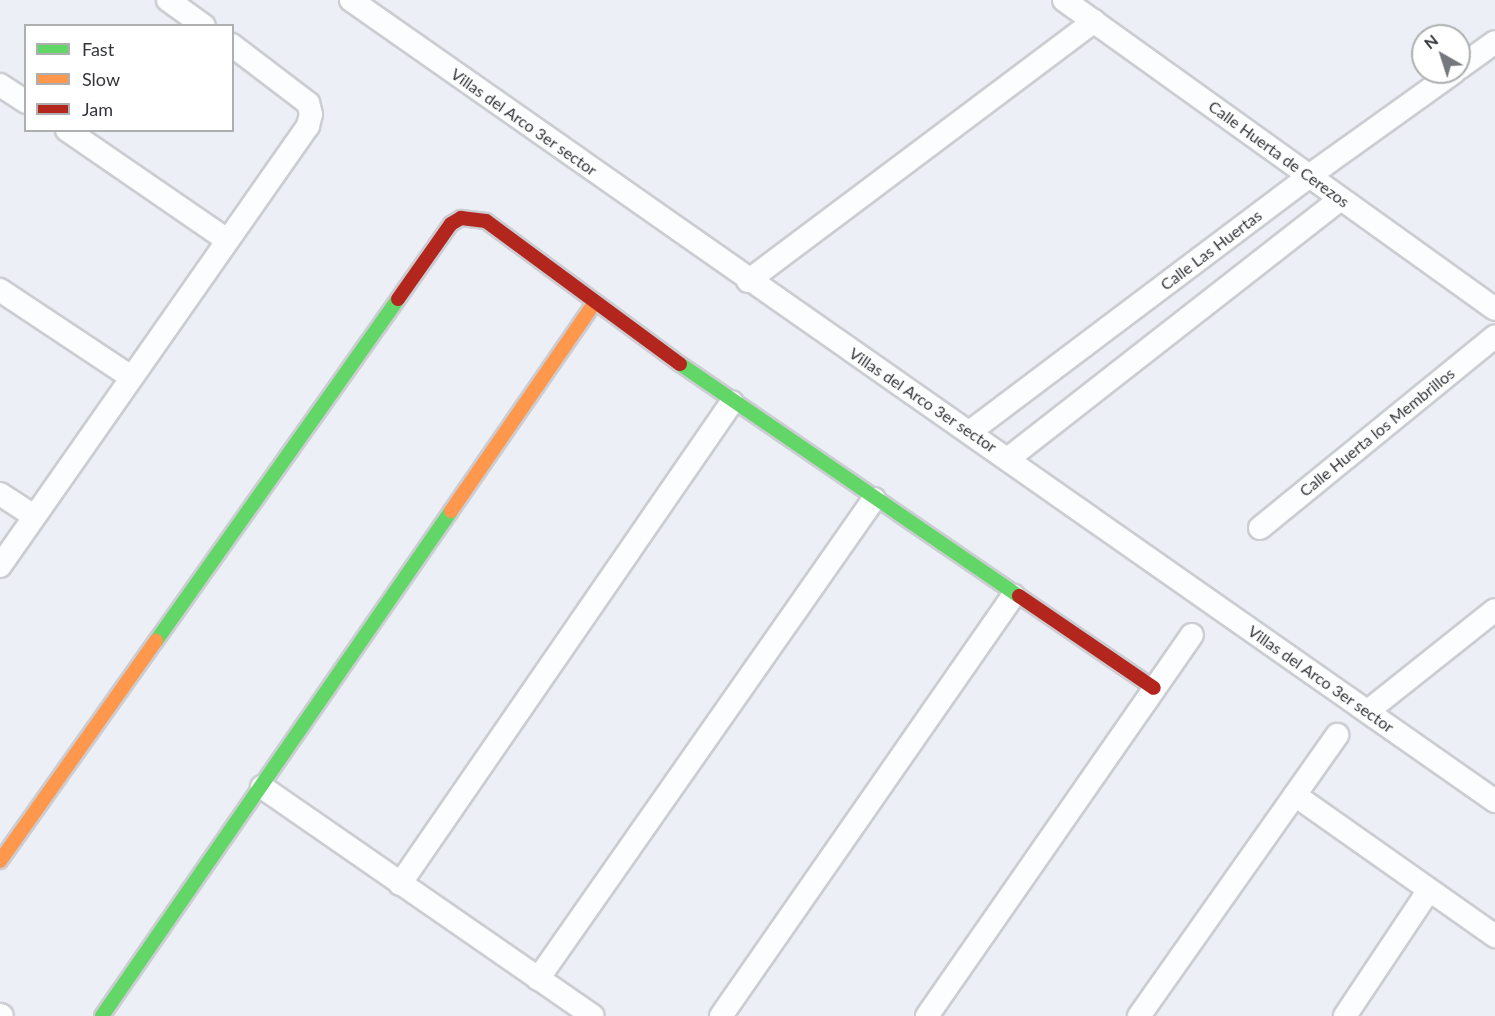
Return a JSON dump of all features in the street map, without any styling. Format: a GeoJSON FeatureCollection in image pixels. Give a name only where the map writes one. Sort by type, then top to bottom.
{"type":"FeatureCollection","features":[{"type":"Feature","properties":{"kind":"street"},"geometry":{"type":"LineString","coordinates":[[168,0],[201,24]]}},
{"type":"Feature","properties":{"kind":"street","name":"Villas del Arco 3er sector"},"geometry":{"type":"LineString","coordinates":[[351,0],[748,281],[971,431],[1495,801]]}},
{"type":"Feature","properties":{"kind":"street","name":"Calle Huerta de Cerezos"},"geometry":{"type":"LineString","coordinates":[[1064,0],[1495,309]]}},
{"type":"Feature","properties":{"kind":"street"},"geometry":{"type":"LineString","coordinates":[[748,281],[1094,21]]}},
{"type":"Feature","properties":{"kind":"street"},"geometry":{"type":"LineString","coordinates":[[0,566],[308,126],[311,114],[308,103],[295,90],[234,46]]}},
{"type":"Feature","properties":{"kind":"street"},"geometry":{"type":"LineString","coordinates":[[1471,60],[1493,46]]}},
{"type":"Feature","properties":{"kind":"street","name":"Calle Las Huertas"},"geometry":{"type":"LineString","coordinates":[[971,431],[1309,176],[1437,84]]}},
{"type":"Feature","properties":{"kind":"street"},"geometry":{"type":"LineString","coordinates":[[0,85],[24,101]]}},
{"type":"Feature","properties":{"kind":"street"},"geometry":{"type":"LineString","coordinates":[[70,132],[227,240]]}},
{"type":"Feature","properties":{"kind":"street"},"geometry":{"type":"LineString","coordinates":[[1009,458],[1341,199]]}},
{"type":"Feature","properties":{"kind":"street"},"geometry":{"type":"LineString","coordinates":[[0,861],[451,224],[471,217],[486,221],[594,304],[732,402],[1012,596],[1154,688]]}},
{"type":"Feature","properties":{"kind":"street"},"geometry":{"type":"LineString","coordinates":[[0,290],[131,377]]}},
{"type":"Feature","properties":{"kind":"street"},"geometry":{"type":"LineString","coordinates":[[102,1016],[594,304]]}},
{"type":"Feature","properties":{"kind":"street","name":"Calle Huerta los Membrillos"},"geometry":{"type":"LineString","coordinates":[[1260,528],[1495,336]]}},
{"type":"Feature","properties":{"kind":"street"},"geometry":{"type":"LineString","coordinates":[[400,884],[732,402]]}},
{"type":"Feature","properties":{"kind":"street"},"geometry":{"type":"LineString","coordinates":[[0,494],[34,516]]}},
{"type":"Feature","properties":{"kind":"street"},"geometry":{"type":"LineString","coordinates":[[538,980],[873,499]]}},
{"type":"Feature","properties":{"kind":"street"},"geometry":{"type":"LineString","coordinates":[[721,1016],[1012,596]]}},
{"type":"Feature","properties":{"kind":"street"},"geometry":{"type":"LineString","coordinates":[[1368,711],[1495,609]]}},
{"type":"Feature","properties":{"kind":"street"},"geometry":{"type":"LineString","coordinates":[[927,1016],[1192,635]]}},
{"type":"Feature","properties":{"kind":"street"},"geometry":{"type":"LineString","coordinates":[[1139,1016],[1337,735]]}},
{"type":"Feature","properties":{"kind":"street"},"geometry":{"type":"LineString","coordinates":[[262,787],[593,1016]]}},
{"type":"Feature","properties":{"kind":"street"},"geometry":{"type":"LineString","coordinates":[[1295,795],[1495,936]]}},
{"type":"Feature","properties":{"kind":"street"},"geometry":{"type":"LineString","coordinates":[[1346,1016],[1429,890]]}},
{"type":"Feature","properties":{"kind":"traffic: fast"},"geometry":{"type":"LineString","coordinates":[[156,641],[398,299]]}},
{"type":"Feature","properties":{"kind":"traffic: fast"},"geometry":{"type":"LineString","coordinates":[[680,364],[1019,596]]}},
{"type":"Feature","properties":{"kind":"traffic: fast"},"geometry":{"type":"LineString","coordinates":[[102,1016],[451,511]]}},
{"type":"Feature","properties":{"kind":"traffic: slow"},"geometry":{"type":"LineString","coordinates":[[451,511],[594,304]]}},
{"type":"Feature","properties":{"kind":"traffic: slow"},"geometry":{"type":"LineString","coordinates":[[0,861],[156,641]]}},
{"type":"Feature","properties":{"kind":"traffic: jam"},"geometry":{"type":"LineString","coordinates":[[398,299],[451,224],[461,218],[486,221],[680,364]]}},
{"type":"Feature","properties":{"kind":"traffic: jam"},"geometry":{"type":"LineString","coordinates":[[1019,596],[1154,688]]}}]}
